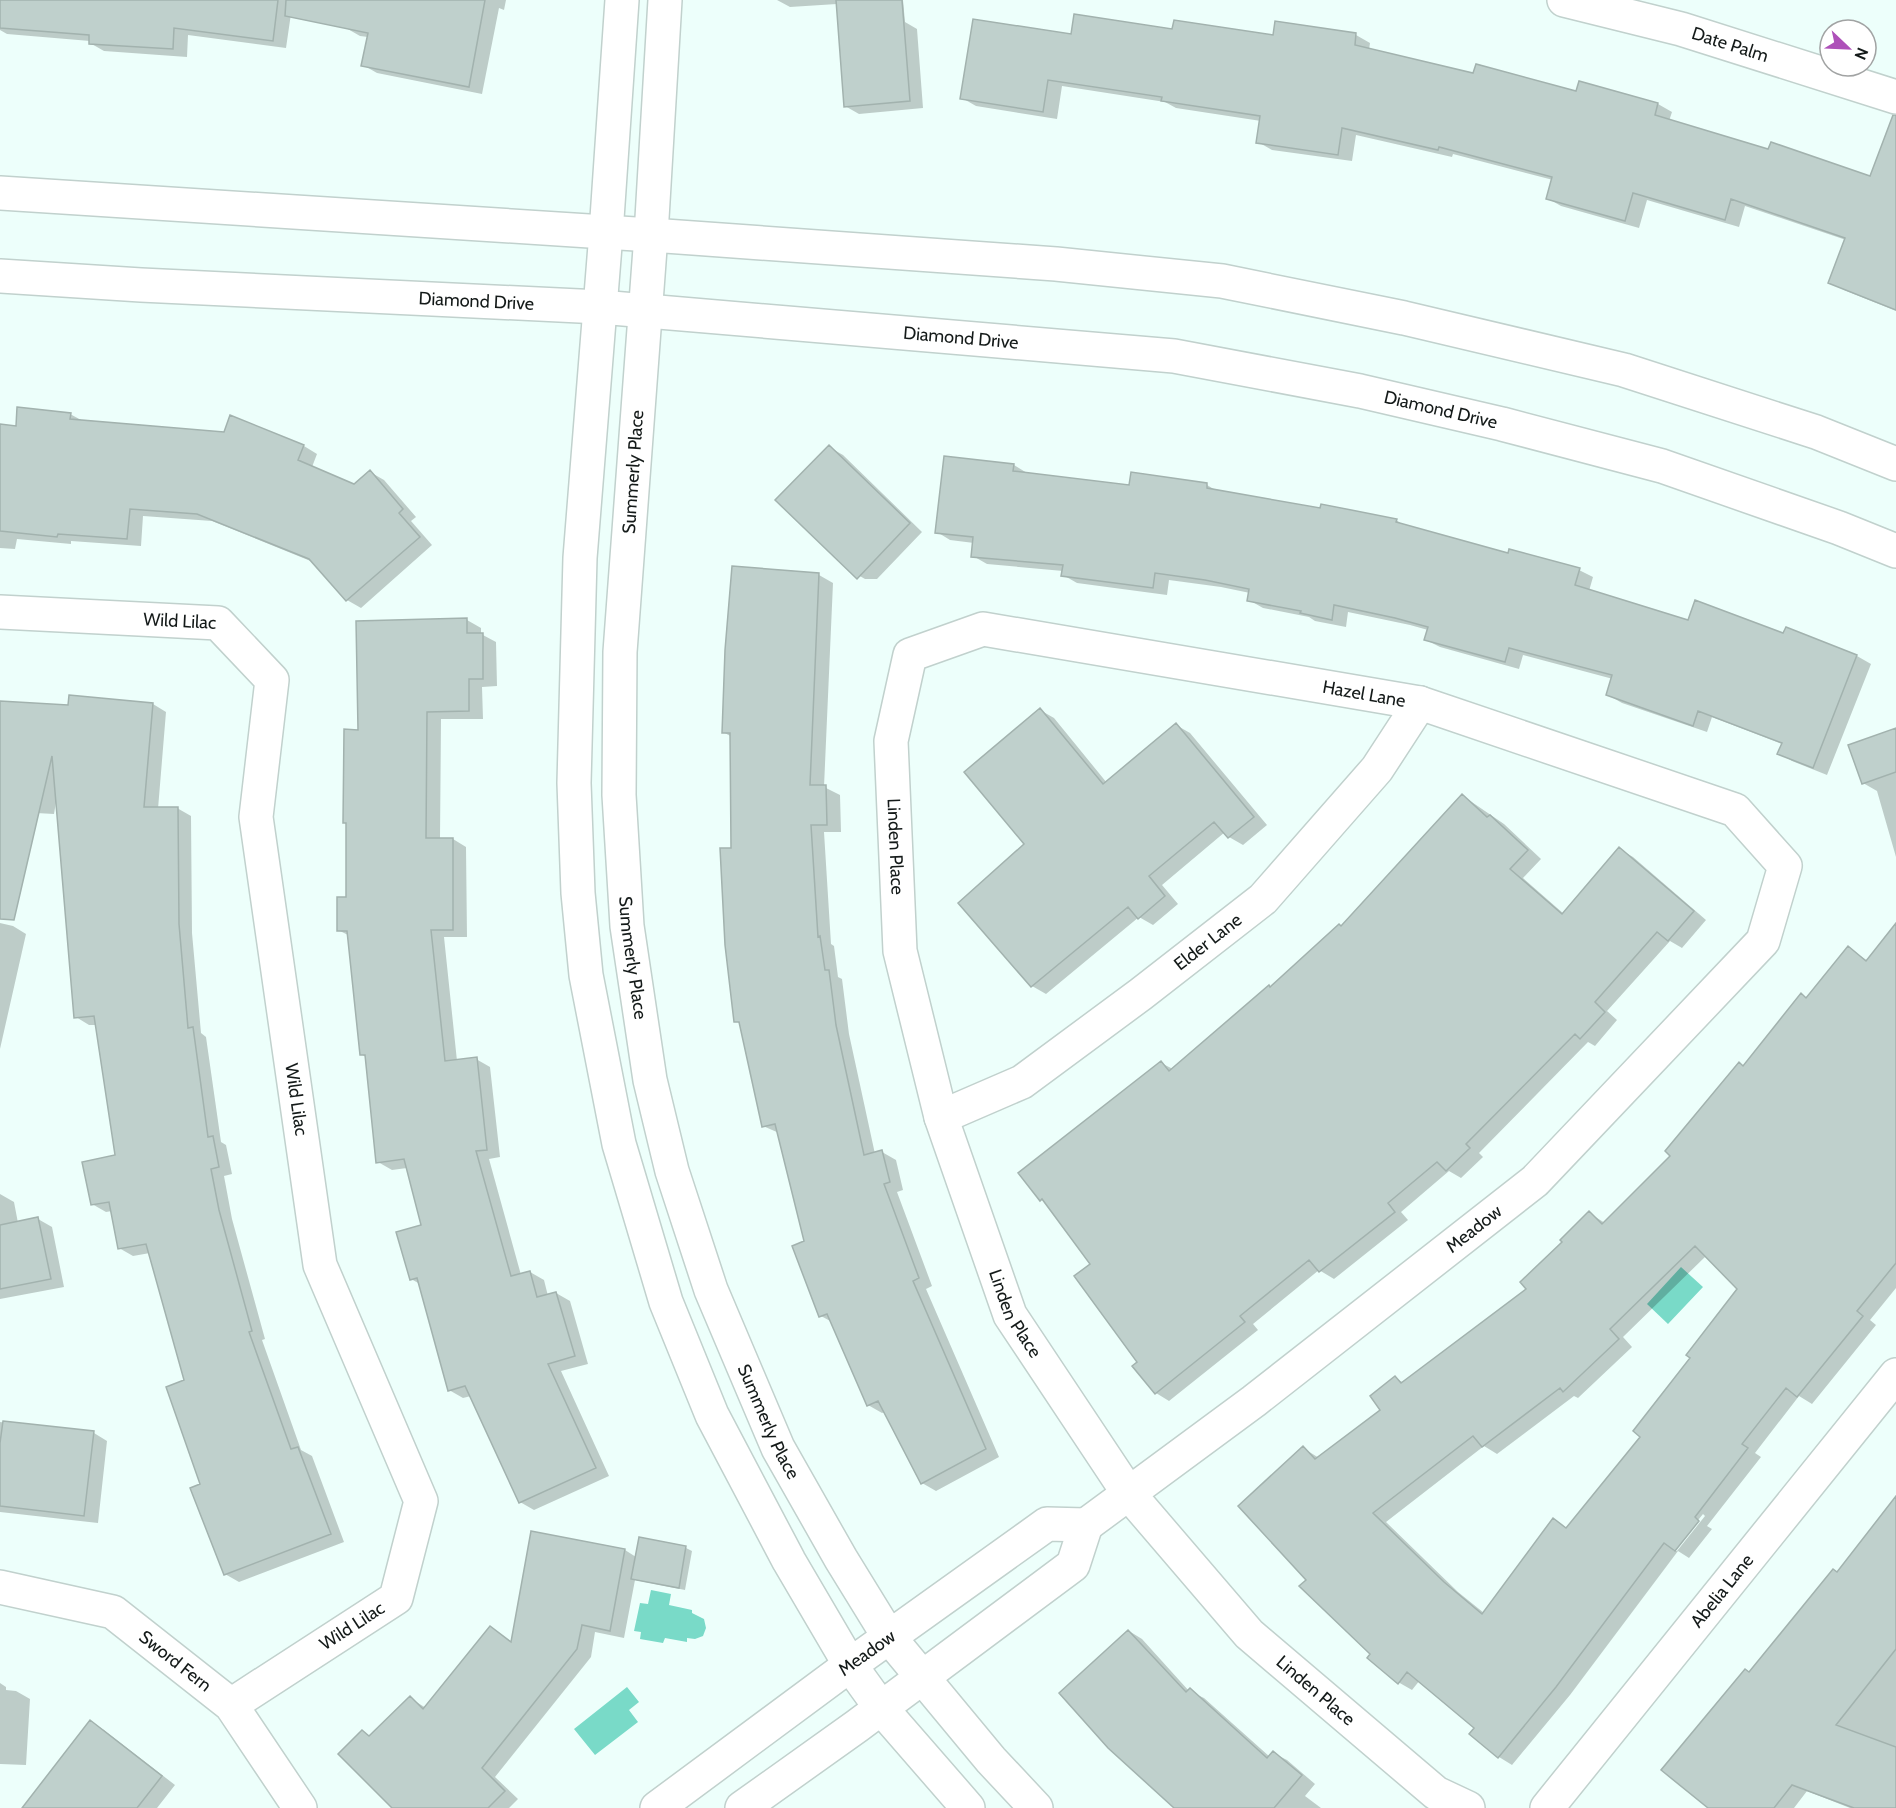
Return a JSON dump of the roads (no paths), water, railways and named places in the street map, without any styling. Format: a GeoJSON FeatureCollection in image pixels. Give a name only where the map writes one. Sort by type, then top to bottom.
{"type":"FeatureCollection","features":[{"type":"Feature","properties":{"kind":"street"},"geometry":{"type":"LineString","coordinates":[[622,0],[580,558],[574,783],[578,893],[586,975],[619,1144],[666,1302],[712,1415],[789,1562],[850,1665],[881,1708],[968,1808]]}},
{"type":"Feature","properties":{"kind":"street","name":"Summerly Place"},"geometry":{"type":"LineString","coordinates":[[665,0],[651,235],[620,652],[619,795],[627,926],[650,1080],[672,1171],[711,1290],[778,1448],[841,1559],[889,1637],[991,1760],[1036,1808]]}},
{"type":"Feature","properties":{"kind":"street","name":"Date Palm"},"geometry":{"type":"LineString","coordinates":[[1564,0],[1681,29],[1896,97]]}},
{"type":"Feature","properties":{"kind":"street"},"geometry":{"type":"LineString","coordinates":[[0,194],[651,235],[1056,264],[1222,281],[1404,318],[1624,370],[1816,432],[1896,464]]}},
{"type":"Feature","properties":{"kind":"street","name":"Diamond Drive"},"geometry":{"type":"LineString","coordinates":[[0,276],[600,307],[1174,356],[1360,391],[1502,424],[1662,466],[1839,528],[1896,551]]}},
{"type":"Feature","properties":{"kind":"street","name":"Wild Lilac"},"geometry":{"type":"LineString","coordinates":[[0,612],[218,623],[272,680],[256,816],[320,1265],[421,1501],[396,1598],[231,1705]]}},
{"type":"Feature","properties":{"kind":"street","name":"Hazel Lane"},"geometry":{"type":"LineString","coordinates":[[910,655],[983,629],[1420,703],[1734,810],[1785,866]]}},
{"type":"Feature","properties":{"kind":"street","name":"Linden Place"},"geometry":{"type":"LineString","coordinates":[[910,655],[891,741],[900,951],[941,1117],[1010,1315],[1129,1494],[1249,1634],[1436,1793],[1467,1808]]}},
{"type":"Feature","properties":{"kind":"street","name":"Elder Lane"},"geometry":{"type":"LineString","coordinates":[[941,1117],[1022,1082],[1141,994],[1263,899],[1377,769],[1420,703]]}},
{"type":"Feature","properties":{"kind":"street","name":"Meadow"},"geometry":{"type":"LineString","coordinates":[[657,1808],[850,1665],[1047,1524],[1086,1525],[1254,1401],[1535,1181],[1763,941],[1785,866]]}},
{"type":"Feature","properties":{"kind":"street","name":"Abelia Lane"},"geometry":{"type":"LineString","coordinates":[[1547,1808],[1896,1374]]}},
{"type":"Feature","properties":{"kind":"street"},"geometry":{"type":"LineString","coordinates":[[742,1808],[1073,1565],[1086,1525]]}},
{"type":"Feature","properties":{"kind":"street","name":"Sword Fern"},"geometry":{"type":"LineString","coordinates":[[0,1587],[113,1612],[231,1705],[300,1808]]}}]}
